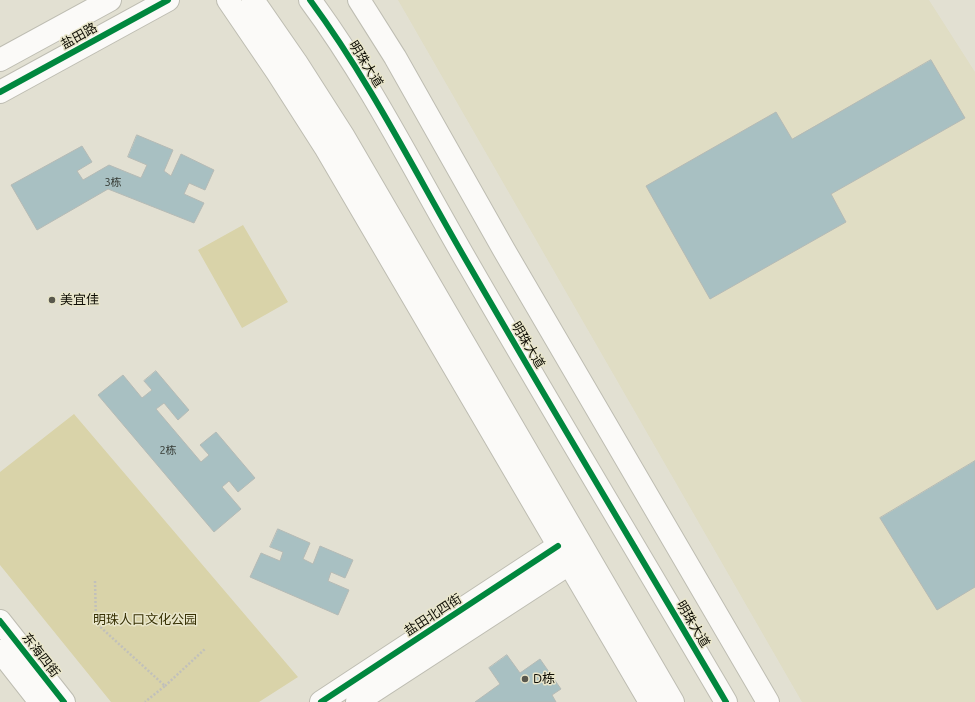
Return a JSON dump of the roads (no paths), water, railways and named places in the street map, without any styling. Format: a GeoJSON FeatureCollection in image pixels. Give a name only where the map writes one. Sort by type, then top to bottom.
{"type":"FeatureCollection","features":[{"type":"Feature","properties":{"kind":"street","name":"盐田路"},"geometry":{"type":"LineString","coordinates":[[0,60],[110,0]]}},
{"type":"Feature","properties":{"kind":"street","name":"盐田路"},"geometry":{"type":"LineString","coordinates":[[0,92],[168,0]]}},
{"type":"Feature","properties":{"kind":"street"},"geometry":{"type":"LineString","coordinates":[[228,0],[277,72],[324,147],[650,702]]}},
{"type":"Feature","properties":{"kind":"street"},"geometry":{"type":"LineString","coordinates":[[253,0],[296,62],[344,137],[673,702]]}},
{"type":"Feature","properties":{"kind":"street","name":"明珠大道"},"geometry":{"type":"LineString","coordinates":[[310,0],[368,87],[469,265],[726,702]]}},
{"type":"Feature","properties":{"kind":"street","name":"明珠大道"},"geometry":{"type":"LineString","coordinates":[[359,0],[395,57],[504,250],[768,702]]}},
{"type":"Feature","properties":{"kind":"street"},"geometry":{"type":"LineString","coordinates":[[357,702],[564,555]]}},
{"type":"Feature","properties":{"kind":"street","name":"盐田北四街"},"geometry":{"type":"LineString","coordinates":[[321,702],[564,555]]}},
{"type":"Feature","properties":{"kind":"street","name":"东海四街"},"geometry":{"type":"LineString","coordinates":[[0,621],[64,702]]}},
{"type":"Feature","properties":{"kind":"street"},"geometry":{"type":"LineString","coordinates":[[0,651],[40,702]]}},
{"type":"Feature","properties":{"kind":"place","name":"美宜佳"},"geometry":{"type":"Point","coordinates":[52,300]}},
{"type":"Feature","properties":{"kind":"place","name":"D栋"},"geometry":{"type":"Point","coordinates":[525,679]}},
{"type":"Feature","properties":{"kind":"park label","name":"明珠人口文化公园"},"geometry":{"type":"Point","coordinates":[145,620]}}]}
